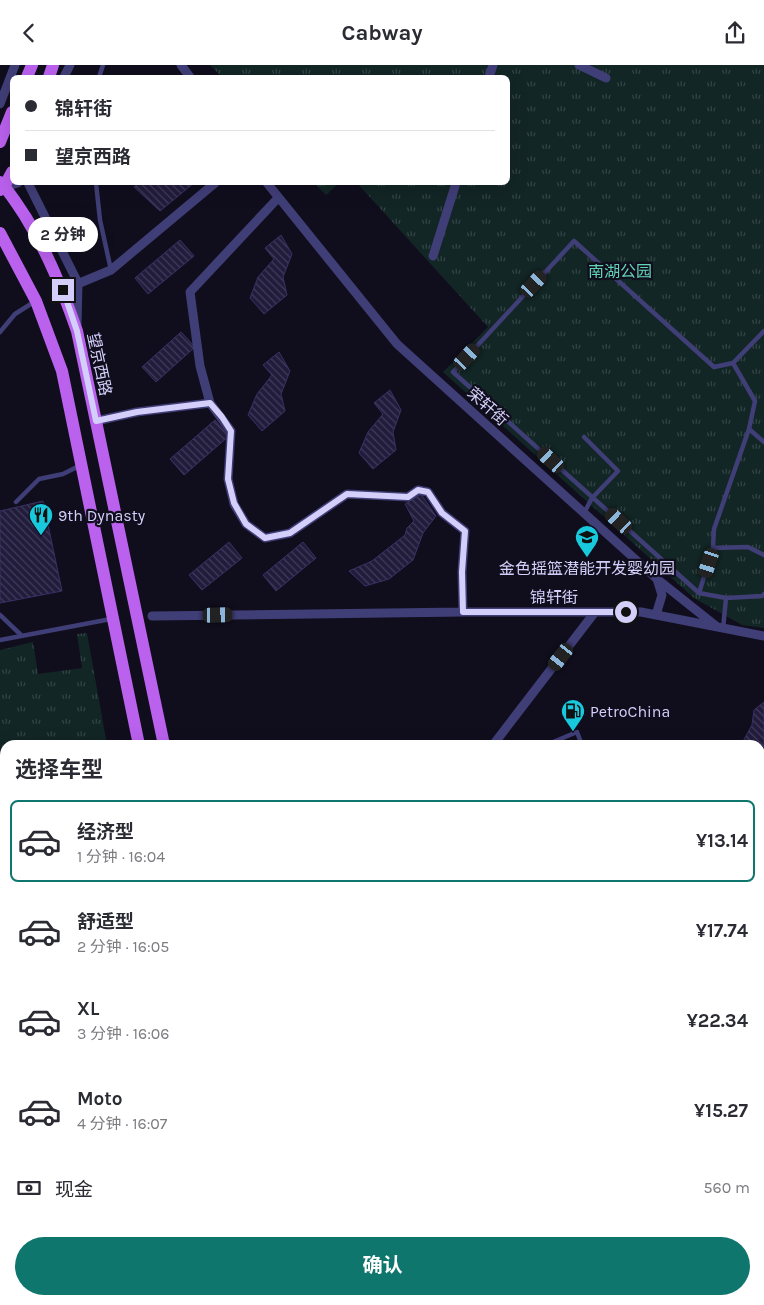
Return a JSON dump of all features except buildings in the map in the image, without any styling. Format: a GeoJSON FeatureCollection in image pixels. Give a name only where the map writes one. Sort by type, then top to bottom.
{"type":"FeatureCollection","features":[{"type":"Feature","properties":{"kind":"main road"},"geometry":{"type":"LineString","coordinates":[[0,142],[10,117]]}},
{"type":"Feature","properties":{"kind":"main road"},"geometry":{"type":"LineString","coordinates":[[2,186],[10,175]]}},
{"type":"Feature","properties":{"kind":"main road","name":"望京西路"},"geometry":{"type":"LineString","coordinates":[[2,186],[40,241],[63,290],[77,331],[163,740]]}},
{"type":"Feature","properties":{"kind":"main road"},"geometry":{"type":"LineString","coordinates":[[0,233],[36,301],[62,371],[138,740]]}},
{"type":"Feature","properties":{"kind":"street"},"geometry":{"type":"LineString","coordinates":[[579,65],[606,78]]}},
{"type":"Feature","properties":{"kind":"street"},"geometry":{"type":"LineString","coordinates":[[0,104],[10,76]]}},
{"type":"Feature","properties":{"kind":"street"},"geometry":{"type":"LineString","coordinates":[[29,185],[78,283],[77,331]]}},
{"type":"Feature","properties":{"kind":"street"},"geometry":{"type":"LineString","coordinates":[[63,290],[111,269],[213,185]]}},
{"type":"Feature","properties":{"kind":"street","name":"荣轩街"},"geometry":{"type":"LineString","coordinates":[[268,185],[398,344],[657,579],[719,628]]}},
{"type":"Feature","properties":{"kind":"street"},"geometry":{"type":"LineString","coordinates":[[433,256],[455,185]]}},
{"type":"Feature","properties":{"kind":"street"},"geometry":{"type":"LineString","coordinates":[[278,198],[190,292],[200,366],[210,403],[231,431],[228,479],[234,503],[246,524],[265,538],[290,533],[347,494],[408,497],[418,490],[428,492],[442,513],[465,531],[462,572],[463,612]]}},
{"type":"Feature","properties":{"kind":"street"},"geometry":{"type":"LineString","coordinates":[[96,421],[137,412],[210,403]]}},
{"type":"Feature","properties":{"kind":"street"},"geometry":{"type":"LineString","coordinates":[[656,615],[662,595],[657,579]]}},
{"type":"Feature","properties":{"kind":"street"},"geometry":{"type":"LineString","coordinates":[[497,740],[595,612]]}},
{"type":"Feature","properties":{"kind":"street","name":"锦轩街"},"geometry":{"type":"LineString","coordinates":[[152,616],[641,612],[764,636]]}},
{"type":"Feature","properties":{"kind":"lane"},"geometry":{"type":"LineString","coordinates":[[96,185],[100,220],[111,269]]}},
{"type":"Feature","properties":{"kind":"lane"},"geometry":{"type":"LineString","coordinates":[[764,331],[734,363],[714,367],[574,241],[453,372],[699,593],[726,598],[762,596],[764,594]]}},
{"type":"Feature","properties":{"kind":"lane"},"geometry":{"type":"LineString","coordinates":[[0,332],[15,314],[36,301]]}},
{"type":"Feature","properties":{"kind":"lane"},"geometry":{"type":"LineString","coordinates":[[699,593],[713,548],[714,529],[749,429],[756,401],[734,363]]}},
{"type":"Feature","properties":{"kind":"lane"},"geometry":{"type":"LineString","coordinates":[[749,429],[764,442]]}},
{"type":"Feature","properties":{"kind":"lane"},"geometry":{"type":"LineString","coordinates":[[584,437],[618,471],[592,498],[584,513]]}},
{"type":"Feature","properties":{"kind":"lane"},"geometry":{"type":"LineString","coordinates":[[16,502],[39,479],[63,474],[81,465]]}},
{"type":"Feature","properties":{"kind":"lane"},"geometry":{"type":"LineString","coordinates":[[713,548],[748,547],[764,555]]}},
{"type":"Feature","properties":{"kind":"lane"},"geometry":{"type":"LineString","coordinates":[[719,628],[726,598]]}},
{"type":"Feature","properties":{"kind":"lane"},"geometry":{"type":"LineString","coordinates":[[0,615],[22,635]]}},
{"type":"Feature","properties":{"kind":"lane"},"geometry":{"type":"LineString","coordinates":[[0,639],[112,619]]}},
{"type":"Feature","properties":{"kind":"lane"},"geometry":{"type":"LineString","coordinates":[[558,740],[577,732],[580,740]]}},
{"type":"Feature","properties":{"kind":"green space","name":"南湖公园"},"geometry":{"type":"Polygon","coordinates":[[[210,65],[764,65],[764,628],[742,625],[694,598],[443,372],[488,327],[359,185],[510,185],[510,75],[220,75],[210,65]]]}},
{"type":"Feature","properties":{"kind":"green space"},"geometry":{"type":"Polygon","coordinates":[[[316,185],[337,185],[326,195],[316,185]]]}},
{"type":"Feature","properties":{"kind":"green space"},"geometry":{"type":"Polygon","coordinates":[[[87,633],[106,740],[0,740],[0,650],[33,642],[38,674],[82,668],[77,634],[87,633]]]}},
{"type":"Feature","properties":{"kind":"place","name":"9th Dynasty"},"geometry":{"type":"Point","coordinates":[41,536]}},
{"type":"Feature","properties":{"kind":"place","name":"金色摇篮潜能开发婴幼园"},"geometry":{"type":"Point","coordinates":[587,558]}},
{"type":"Feature","properties":{"kind":"place","name":"PetroChina"},"geometry":{"type":"Point","coordinates":[573,732]}},
{"type":"Feature","properties":{"kind":"route"},"geometry":{"type":"LineString","coordinates":[[63,290],[77,331],[96,421],[137,412],[210,403],[231,431],[228,479],[234,503],[246,524],[265,538],[290,533],[347,494],[408,497],[418,490],[428,492],[442,513],[465,531],[462,572],[463,612],[626,612]]}}]}
